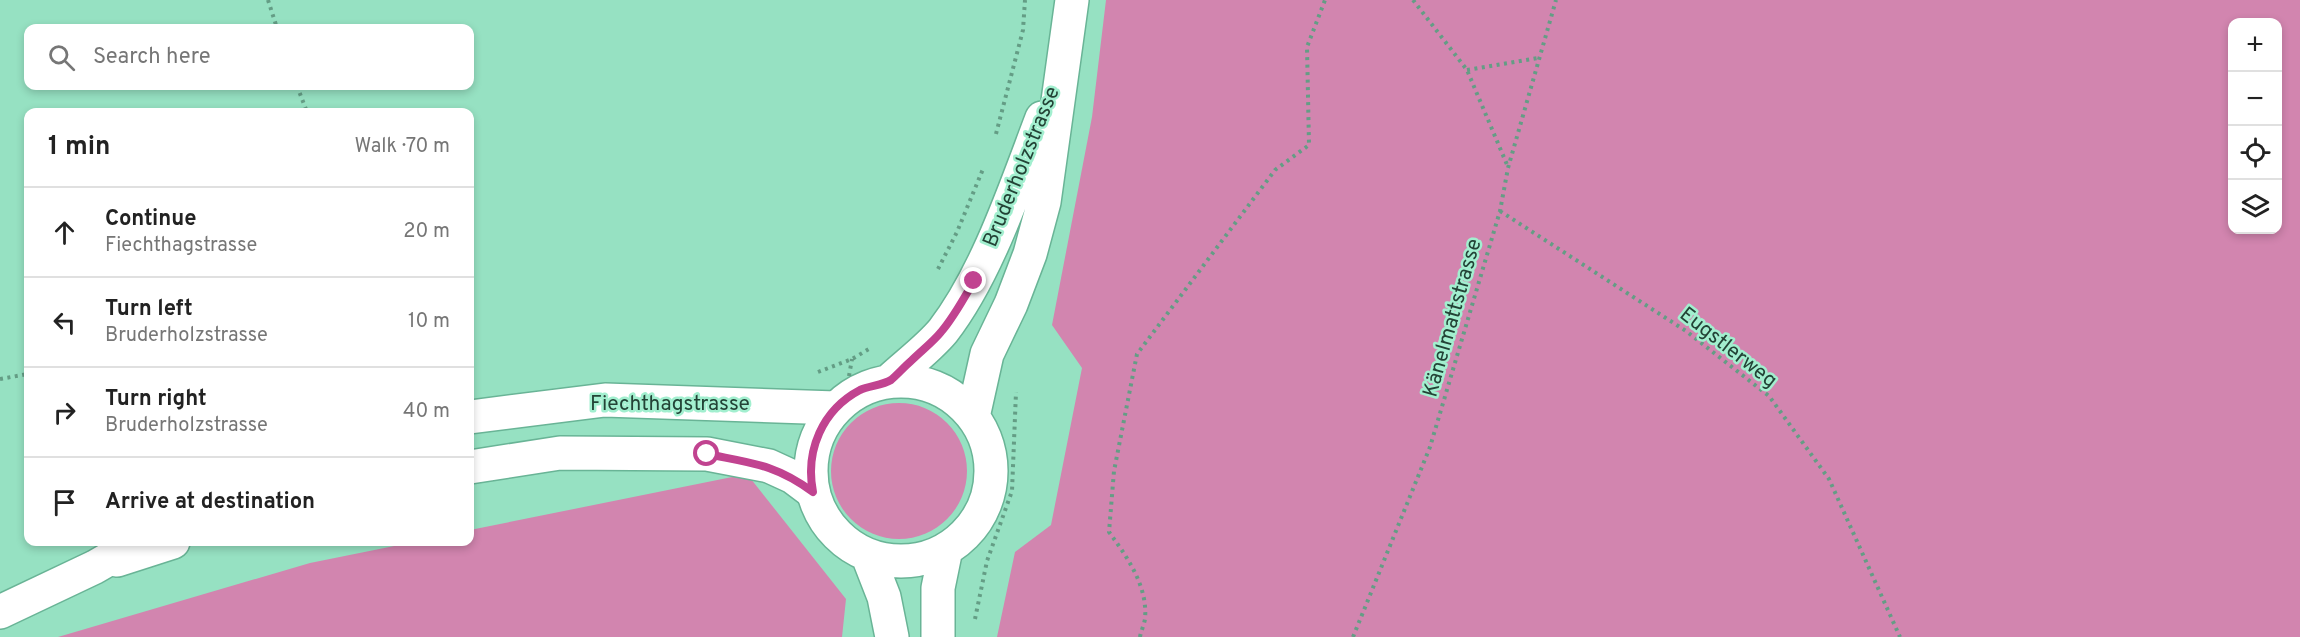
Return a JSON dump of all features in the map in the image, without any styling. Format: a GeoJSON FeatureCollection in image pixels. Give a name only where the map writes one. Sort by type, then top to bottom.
{"type":"FeatureCollection","features":[{"type":"Feature","properties":{"kind":"main road","name":"Bruderholzstrasse"},"geometry":{"type":"LineString","coordinates":[[973,417],[987,354],[1011,304],[1041,213],[1072,0]]}},
{"type":"Feature","properties":{"kind":"main road","name":"Bruderholzstrasse"},"geometry":{"type":"LineString","coordinates":[[889,381],[941,333],[974,281],[1014,193],[1064,63]]}},
{"type":"Feature","properties":{"kind":"main road","name":"Bruderholzstrasse"},"geometry":{"type":"LineString","coordinates":[[889,381],[916,382],[936,388],[953,398],[973,417],[988,448],[991,482],[988,496],[976,521],[968,532],[946,549],[934,555],[908,561],[881,559],[868,556],[855,549],[824,519],[810,479],[812,453],[821,429],[836,408],[863,389],[889,381]]}},
{"type":"Feature","properties":{"kind":"main road","name":"Fiechthagstrasse"},"geometry":{"type":"LineString","coordinates":[[474,416],[605,400],[836,408]]}},
{"type":"Feature","properties":{"kind":"main road"},"geometry":{"type":"LineString","coordinates":[[474,466],[560,453],[707,454],[769,466],[793,477],[813,492]]}},
{"type":"Feature","properties":{"kind":"main road"},"geometry":{"type":"LineString","coordinates":[[0,612],[95,567],[131,546]]}},
{"type":"Feature","properties":{"kind":"main road"},"geometry":{"type":"LineString","coordinates":[[95,567],[161,546]]}},
{"type":"Feature","properties":{"kind":"main road"},"geometry":{"type":"LineString","coordinates":[[938,637],[938,588],[946,549]]}},
{"type":"Feature","properties":{"kind":"main road"},"geometry":{"type":"LineString","coordinates":[[868,556],[884,597],[892,637]]}},
{"type":"Feature","properties":{"kind":"path"},"geometry":{"type":"LineString","coordinates":[[268,0],[277,24]]}},
{"type":"Feature","properties":{"kind":"path"},"geometry":{"type":"LineString","coordinates":[[995,140],[1023,30],[1025,0]]}},
{"type":"Feature","properties":{"kind":"path"},"geometry":{"type":"LineString","coordinates":[[1140,637],[1145,619],[1142,589],[1128,559],[1109,532],[1114,471],[1137,354],[1275,170],[1309,145],[1307,46],[1325,0]]}},
{"type":"Feature","properties":{"kind":"path"},"geometry":{"type":"LineString","coordinates":[[1413,0],[1467,70],[1508,168]]}},
{"type":"Feature","properties":{"kind":"path","name":"Känelmattstrasse"},"geometry":{"type":"LineString","coordinates":[[1353,637],[1430,447],[1500,211],[1508,168],[1556,0]]}},
{"type":"Feature","properties":{"kind":"path"},"geometry":{"type":"LineString","coordinates":[[1467,70],[1538,58]]}},
{"type":"Feature","properties":{"kind":"path"},"geometry":{"type":"LineString","coordinates":[[299,90],[305,108]]}},
{"type":"Feature","properties":{"kind":"path"},"geometry":{"type":"LineString","coordinates":[[936,274],[957,232],[986,160]]}},
{"type":"Feature","properties":{"kind":"path","name":"Eugstlerweg"},"geometry":{"type":"LineString","coordinates":[[1500,211],[1686,331],[1769,396],[1829,479],[1900,637]]}},
{"type":"Feature","properties":{"kind":"path"},"geometry":{"type":"LineString","coordinates":[[814,373],[852,359],[877,345]]}},
{"type":"Feature","properties":{"kind":"path"},"geometry":{"type":"LineString","coordinates":[[974,626],[987,561],[1012,491],[1017,414],[1016,376],[1000,361],[987,354]]}},
{"type":"Feature","properties":{"kind":"path"},"geometry":{"type":"LineString","coordinates":[[0,379],[24,375]]}},
{"type":"Feature","properties":{"kind":"shaded area"},"geometry":{"type":"Polygon","coordinates":[[[1106,0],[2300,0],[2300,637],[997,637],[1015,552],[1051,525],[1082,368],[1052,325],[1092,117],[1106,0]]]}},
{"type":"Feature","properties":{"kind":"shaded area"},"geometry":{"type":"Polygon","coordinates":[[[899,403],[925,408],[947,423],[962,445],[967,471],[962,497],[947,519],[925,534],[899,539],[873,534],[851,519],[836,497],[831,471],[836,445],[851,423],[873,408],[899,403]]]}},
{"type":"Feature","properties":{"kind":"shaded area"},"geometry":{"type":"Polygon","coordinates":[[[747,474],[846,599],[842,637],[58,637],[310,563],[394,546],[474,546],[474,529],[747,474]]]}},
{"type":"Feature","properties":{"kind":"route"},"geometry":{"type":"LineString","coordinates":[[707,454],[769,466],[793,477],[813,492],[810,479],[812,453],[827,418],[852,395],[889,381],[908,364],[941,333],[974,281]]}}]}
